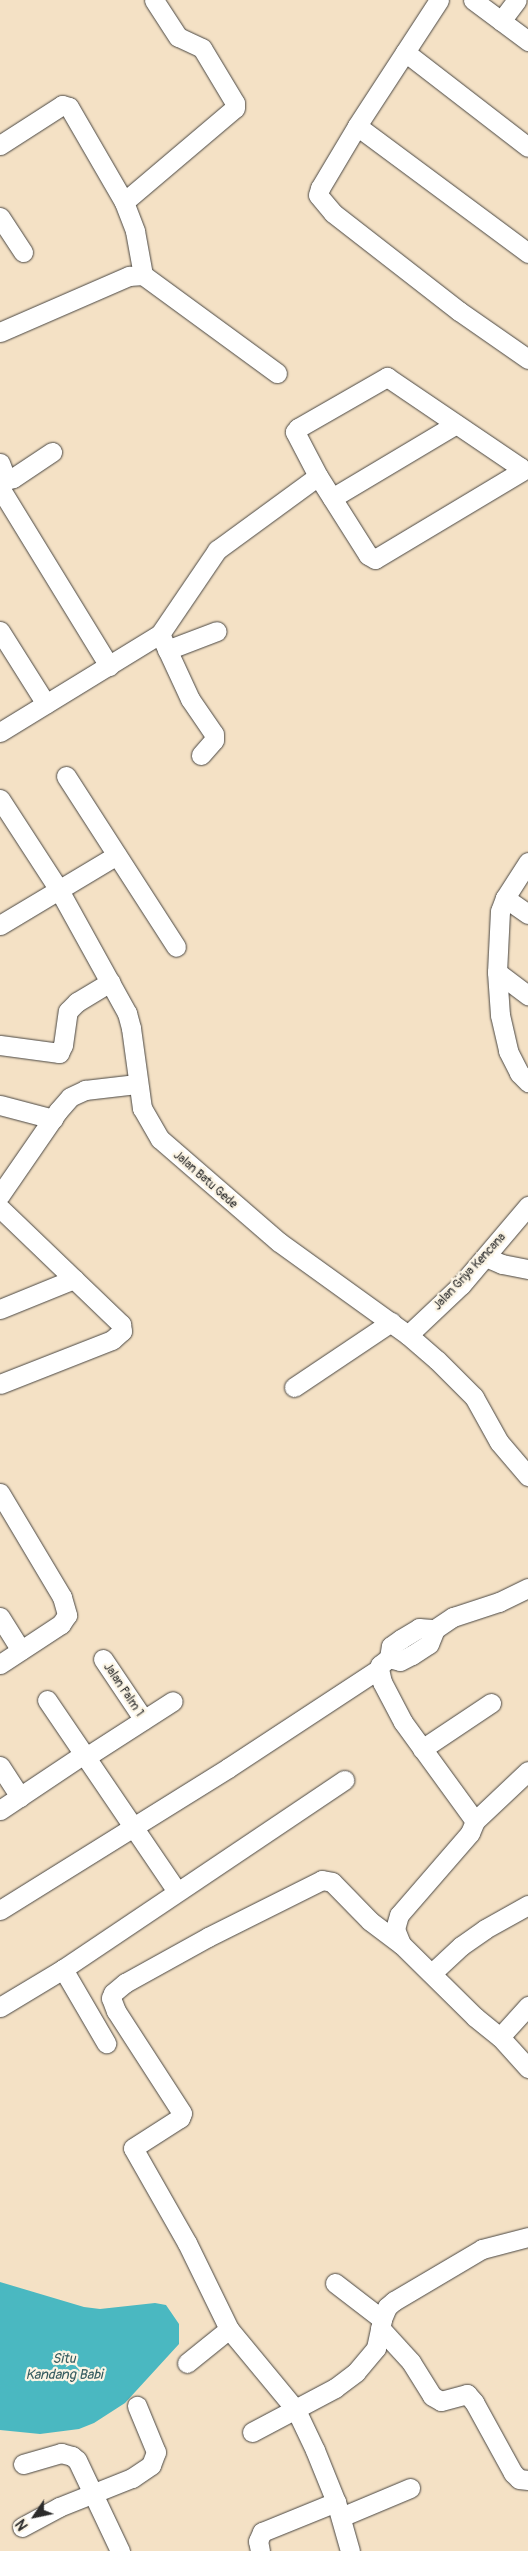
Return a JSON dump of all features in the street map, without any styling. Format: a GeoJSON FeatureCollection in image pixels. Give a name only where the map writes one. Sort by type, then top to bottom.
{"type":"FeatureCollection","features":[{"type":"Feature","properties":{"kind":"street"},"geometry":{"type":"LineString","coordinates":[[124,202],[235,108],[235,104],[202,48],[178,37],[154,0]]}},
{"type":"Feature","properties":{"kind":"street"},"geometry":{"type":"LineString","coordinates":[[439,0],[358,126],[320,188],[318,195],[325,205],[459,311],[528,359]]}},
{"type":"Feature","properties":{"kind":"street"},"geometry":{"type":"LineString","coordinates":[[473,0],[528,41]]}},
{"type":"Feature","properties":{"kind":"street"},"geometry":{"type":"LineString","coordinates":[[500,21],[517,0]]}},
{"type":"Feature","properties":{"kind":"street"},"geometry":{"type":"LineString","coordinates":[[405,52],[528,147]]}},
{"type":"Feature","properties":{"kind":"street"},"geometry":{"type":"LineString","coordinates":[[0,145],[66,105],[124,202],[135,231],[144,275]]}},
{"type":"Feature","properties":{"kind":"street"},"geometry":{"type":"LineString","coordinates":[[358,126],[528,253]]}},
{"type":"Feature","properties":{"kind":"street"},"geometry":{"type":"LineString","coordinates":[[0,218],[23,252]]}},
{"type":"Feature","properties":{"kind":"street"},"geometry":{"type":"LineString","coordinates":[[0,332],[129,276],[144,275],[277,373]]}},
{"type":"Feature","properties":{"kind":"street"},"geometry":{"type":"LineString","coordinates":[[384,378],[390,378],[456,424],[520,467],[524,475],[375,559],[368,555],[318,476],[296,435],[298,428],[384,378]]}},
{"type":"Feature","properties":{"kind":"street"},"geometry":{"type":"LineString","coordinates":[[332,498],[456,424]]}},
{"type":"Feature","properties":{"kind":"street"},"geometry":{"type":"LineString","coordinates":[[52,452],[13,478],[1,479],[109,666]]}},
{"type":"Feature","properties":{"kind":"street"},"geometry":{"type":"LineString","coordinates":[[163,642],[217,550],[318,476]]}},
{"type":"Feature","properties":{"kind":"street"},"geometry":{"type":"LineString","coordinates":[[0,631],[46,704]]}},
{"type":"Feature","properties":{"kind":"street"},"geometry":{"type":"LineString","coordinates":[[0,732],[109,666],[163,642],[217,631]]}},
{"type":"Feature","properties":{"kind":"street"},"geometry":{"type":"LineString","coordinates":[[163,642],[190,699],[215,737],[201,755]]}},
{"type":"Feature","properties":{"kind":"street"},"geometry":{"type":"LineString","coordinates":[[66,776],[176,947]]}},
{"type":"Feature","properties":{"kind":"street","name":"Jalan Batu Gede"},"geometry":{"type":"LineString","coordinates":[[0,799],[59,890],[127,1013],[132,1028],[137,1084],[145,1117],[160,1139],[170,1150],[280,1242],[408,1335],[468,1390],[499,1442],[528,1476]]}},
{"type":"Feature","properties":{"kind":"street"},"geometry":{"type":"LineString","coordinates":[[0,925],[117,855]]}},
{"type":"Feature","properties":{"kind":"street"},"geometry":{"type":"LineString","coordinates":[[528,862],[505,898],[498,927],[497,972],[500,1015],[508,1051],[519,1073],[528,1082]]}},
{"type":"Feature","properties":{"kind":"street"},"geometry":{"type":"LineString","coordinates":[[505,898],[528,914]]}},
{"type":"Feature","properties":{"kind":"street"},"geometry":{"type":"LineString","coordinates":[[497,972],[528,995]]}},
{"type":"Feature","properties":{"kind":"street"},"geometry":{"type":"LineString","coordinates":[[0,1045],[59,1053],[63,1045],[68,1011],[77,1002],[110,982]]}},
{"type":"Feature","properties":{"kind":"street"},"geometry":{"type":"LineString","coordinates":[[0,1195],[53,1118],[70,1097],[85,1090],[137,1084]]}},
{"type":"Feature","properties":{"kind":"street"},"geometry":{"type":"LineString","coordinates":[[0,1105],[53,1118]]}},
{"type":"Feature","properties":{"kind":"street","name":"Jalan Griya Kencana"},"geometry":{"type":"LineString","coordinates":[[408,1335],[461,1285],[528,1206]]}},
{"type":"Feature","properties":{"kind":"street"},"geometry":{"type":"LineString","coordinates":[[0,1208],[7,1224],[74,1279],[120,1324],[122,1331],[112,1340],[0,1384]]}},
{"type":"Feature","properties":{"kind":"street"},"geometry":{"type":"LineString","coordinates":[[486,1257],[502,1264],[528,1269]]}},
{"type":"Feature","properties":{"kind":"street"},"geometry":{"type":"LineString","coordinates":[[0,1309],[74,1279]]}},
{"type":"Feature","properties":{"kind":"street"},"geometry":{"type":"LineString","coordinates":[[294,1387],[391,1322]]}},
{"type":"Feature","properties":{"kind":"street"},"geometry":{"type":"LineString","coordinates":[[0,1494],[66,1608],[67,1615],[61,1624],[0,1664]]}},
{"type":"Feature","properties":{"kind":"street"},"geometry":{"type":"LineString","coordinates":[[475,1821],[422,1749],[388,1696],[382,1682],[384,1664],[391,1646],[419,1628],[435,1629],[453,1617],[499,1602],[528,1588]]}},
{"type":"Feature","properties":{"kind":"street"},"geometry":{"type":"LineString","coordinates":[[0,1617],[21,1650]]}},
{"type":"Feature","properties":{"kind":"street","name":"Jalan Palm 1"},"geometry":{"type":"LineString","coordinates":[[103,1659],[144,1720]]}},
{"type":"Feature","properties":{"kind":"street"},"geometry":{"type":"LineString","coordinates":[[0,1910],[228,1768],[384,1664]]}},
{"type":"Feature","properties":{"kind":"street"},"geometry":{"type":"LineString","coordinates":[[47,1700],[177,1891]]}},
{"type":"Feature","properties":{"kind":"street"},"geometry":{"type":"LineString","coordinates":[[0,1810],[173,1701]]}},
{"type":"Feature","properties":{"kind":"street"},"geometry":{"type":"LineString","coordinates":[[422,1749],[491,1703]]}},
{"type":"Feature","properties":{"kind":"street"},"geometry":{"type":"LineString","coordinates":[[0,1766],[20,1796]]}},
{"type":"Feature","properties":{"kind":"street"},"geometry":{"type":"LineString","coordinates":[[400,1944],[395,1929],[399,1915],[470,1833],[475,1821],[528,1771]]}},
{"type":"Feature","properties":{"kind":"street"},"geometry":{"type":"LineString","coordinates":[[0,2007],[64,1969],[344,1780]]}},
{"type":"Feature","properties":{"kind":"street"},"geometry":{"type":"LineString","coordinates":[[350,2551],[339,2510],[316,2450],[296,2410],[229,2329],[187,2243],[133,2148],[180,2118],[182,2113],[116,2011],[112,2003],[113,1993],[125,1983],[208,1937],[322,1880],[332,1882],[370,1921],[400,1944],[432,1973],[475,2017],[500,2037],[528,2068]]}},
{"type":"Feature","properties":{"kind":"street"},"geometry":{"type":"LineString","coordinates":[[432,1973],[461,1946],[485,1929],[528,1905]]}},
{"type":"Feature","properties":{"kind":"street"},"geometry":{"type":"LineString","coordinates":[[64,1969],[106,2043]]}},
{"type":"Feature","properties":{"kind":"street"},"geometry":{"type":"LineString","coordinates":[[500,2037],[528,2006]]}},
{"type":"Feature","properties":{"kind":"street"},"geometry":{"type":"LineString","coordinates":[[252,2432],[335,2388],[356,2372],[376,2348],[381,2323],[387,2307],[394,2301],[457,2262],[482,2249],[528,2237]]}},
{"type":"Feature","properties":{"kind":"street"},"geometry":{"type":"LineString","coordinates":[[335,2283],[381,2323],[411,2362],[432,2396],[441,2401],[467,2394],[474,2402],[513,2473],[519,2479],[528,2480]]}},
{"type":"Feature","properties":{"kind":"street"},"geometry":{"type":"LineString","coordinates":[[187,2363],[229,2329]]}},
{"type":"Feature","properties":{"kind":"street"},"geometry":{"type":"LineString","coordinates":[[22,2527],[91,2493],[144,2472],[155,2460],[153,2442],[137,2406]]}},
{"type":"Feature","properties":{"kind":"street"},"geometry":{"type":"LineString","coordinates":[[23,2464],[61,2453],[72,2456],[77,2460],[120,2551]]}},
{"type":"Feature","properties":{"kind":"street"},"geometry":{"type":"LineString","coordinates":[[260,2551],[258,2540],[262,2532],[410,2488]]}},
{"type":"Feature","properties":{"kind":"water","name":"Situ Kandang Babi"},"geometry":{"type":"Polygon","coordinates":[[[0,2282],[84,2307],[100,2309],[155,2303],[166,2305],[179,2324],[179,2344],[125,2403],[94,2423],[79,2429],[40,2434],[0,2430],[0,2282]]]}}]}
